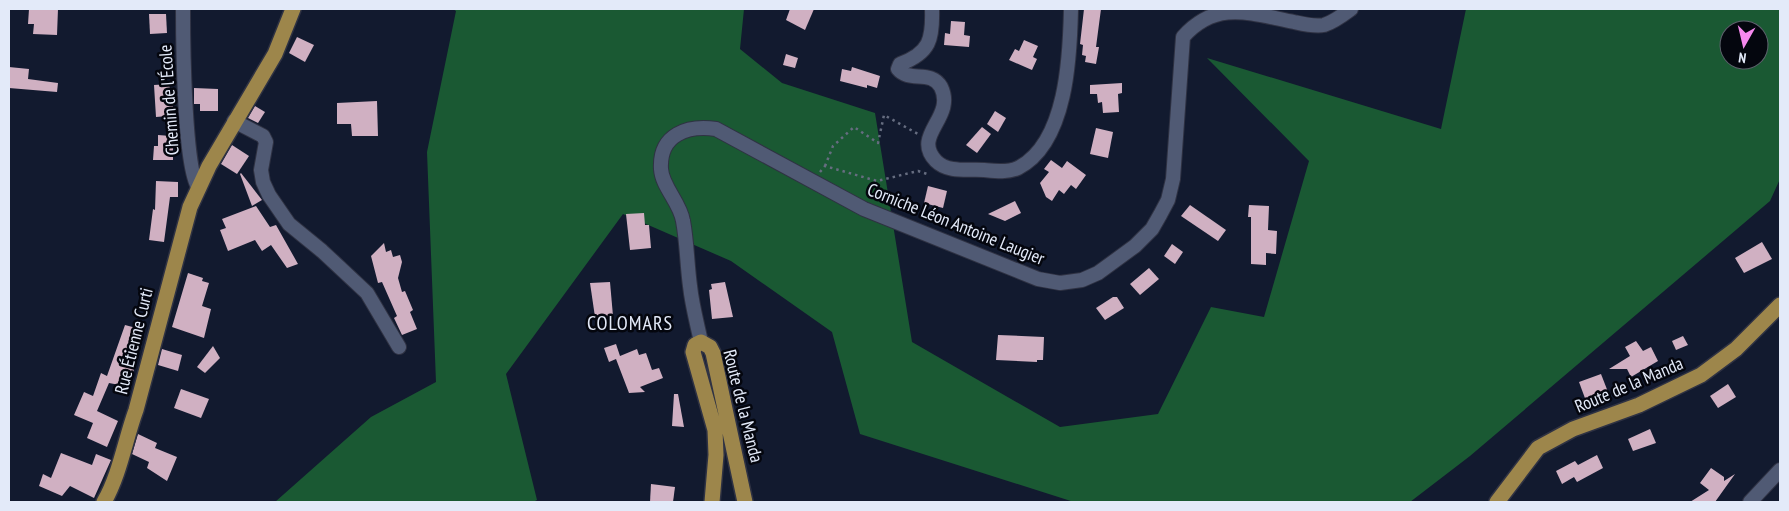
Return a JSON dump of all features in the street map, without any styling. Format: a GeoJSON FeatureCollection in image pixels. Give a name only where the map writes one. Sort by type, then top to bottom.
{"type":"FeatureCollection","features":[{"type":"Feature","properties":{"kind":"main road","name":"Rue Étienne Curti"},"geometry":{"type":"LineString","coordinates":[[104,502],[115,478],[126,436],[136,410],[184,223],[199,188],[234,121],[275,54],[293,9]]}},
{"type":"Feature","properties":{"kind":"main road","name":"Route de la Manda"},"geometry":{"type":"LineString","coordinates":[[1497,502],[1538,448],[1573,429],[1639,405],[1701,375],[1736,349],[1780,305]]}},
{"type":"Feature","properties":{"kind":"main road","name":"Route de la Manda"},"geometry":{"type":"LineString","coordinates":[[712,502],[716,455],[714,430],[693,352],[695,345],[701,342],[710,347],[714,353],[746,502]]}},
{"type":"Feature","properties":{"kind":"street","name":"Chemin de l'École"},"geometry":{"type":"LineString","coordinates":[[183,9],[184,81],[190,150],[194,182],[199,188]]}},
{"type":"Feature","properties":{"kind":"street"},"geometry":{"type":"LineString","coordinates":[[932,9],[930,38],[924,51],[918,57],[900,64],[898,69],[905,74],[931,77],[941,88],[944,98],[944,110],[930,131],[932,155],[938,162],[948,168],[1004,171],[1023,165],[1039,150],[1056,122],[1067,72],[1071,9]]}},
{"type":"Feature","properties":{"kind":"street","name":"Corniche Léon Antoine Laugier"},"geometry":{"type":"LineString","coordinates":[[701,342],[690,287],[682,216],[661,169],[663,153],[670,140],[682,130],[698,126],[716,129],[864,209],[1038,279],[1060,283],[1082,280],[1098,273],[1135,246],[1152,229],[1168,200],[1173,179],[1183,37],[1194,24],[1206,16],[1224,10],[1324,25],[1351,9]]}},
{"type":"Feature","properties":{"kind":"street"},"geometry":{"type":"LineString","coordinates":[[234,121],[263,136],[266,142],[262,170],[263,182],[269,195],[289,224],[322,251],[367,293],[399,347]]}},
{"type":"Feature","properties":{"kind":"street"},"geometry":{"type":"LineString","coordinates":[[1750,502],[1780,470]]}},
{"type":"Feature","properties":{"kind":"path"},"geometry":{"type":"LineString","coordinates":[[830,190],[817,176],[825,166],[833,146],[854,127],[878,143],[884,115],[918,134],[930,131]]}},
{"type":"Feature","properties":{"kind":"path"},"geometry":{"type":"LineString","coordinates":[[825,166],[877,182],[918,171],[935,176]]}},
{"type":"Feature","properties":{"kind":"green space"},"geometry":{"type":"Polygon","coordinates":[[[453,9],[744,9],[740,49],[782,83],[875,113],[912,342],[1060,427],[1158,414],[1211,307],[1264,317],[1309,161],[1207,58],[1441,129],[1466,9],[1780,9],[1780,179],[1770,201],[1470,456],[1410,502],[1074,502],[860,434],[832,332],[731,261],[623,214],[506,374],[537,500],[533,502],[275,502],[371,417],[436,382],[427,152],[456,11],[453,9]]]}},
{"type":"Feature","properties":{"kind":"building"},"geometry":{"type":"Polygon","coordinates":[[[29,9],[58,9],[57,35],[33,34],[34,24],[28,24],[29,9]]]}},
{"type":"Feature","properties":{"kind":"building"},"geometry":{"type":"Polygon","coordinates":[[[790,9],[814,9],[805,30],[786,20],[790,9]]]}},
{"type":"Feature","properties":{"kind":"building"},"geometry":{"type":"Polygon","coordinates":[[[1084,9],[1101,9],[1096,47],[1099,47],[1096,64],[1085,62],[1086,56],[1082,55],[1083,45],[1080,44],[1084,9]]]}},
{"type":"Feature","properties":{"kind":"building"},"geometry":{"type":"Polygon","coordinates":[[[149,14],[166,14],[167,33],[150,34],[149,14]]]}},
{"type":"Feature","properties":{"kind":"building"},"geometry":{"type":"Polygon","coordinates":[[[951,21],[965,22],[964,35],[970,36],[969,47],[944,45],[945,33],[950,34],[951,21]]]}},
{"type":"Feature","properties":{"kind":"building"},"geometry":{"type":"Polygon","coordinates":[[[297,37],[314,45],[305,62],[289,53],[297,37]]]}},
{"type":"Feature","properties":{"kind":"building"},"geometry":{"type":"Polygon","coordinates":[[[1024,40],[1038,46],[1033,57],[1037,59],[1032,70],[1009,60],[1015,49],[1019,51],[1024,40]]]}},
{"type":"Feature","properties":{"kind":"building"},"geometry":{"type":"Polygon","coordinates":[[[786,54],[798,58],[795,68],[783,65],[786,54]]]}},
{"type":"Feature","properties":{"kind":"building"},"geometry":{"type":"Polygon","coordinates":[[[9,67],[29,69],[28,79],[58,83],[57,92],[9,88],[9,67]]]}},
{"type":"Feature","properties":{"kind":"building"},"geometry":{"type":"Polygon","coordinates":[[[852,67],[880,76],[877,88],[867,85],[867,88],[840,81],[842,69],[851,71],[852,67]]]}},
{"type":"Feature","properties":{"kind":"building"},"geometry":{"type":"Polygon","coordinates":[[[1122,83],[1122,93],[1118,94],[1119,112],[1103,113],[1102,102],[1098,103],[1097,94],[1090,94],[1090,85],[1122,83]]]}},
{"type":"Feature","properties":{"kind":"building"},"geometry":{"type":"Polygon","coordinates":[[[169,84],[170,89],[172,89],[173,108],[168,110],[168,116],[156,117],[154,85],[169,84]]]}},
{"type":"Feature","properties":{"kind":"building"},"geometry":{"type":"Polygon","coordinates":[[[194,88],[218,89],[218,111],[200,111],[200,104],[194,104],[194,88]]]}},
{"type":"Feature","properties":{"kind":"building"},"geometry":{"type":"Polygon","coordinates":[[[377,101],[378,136],[352,136],[351,124],[337,124],[337,103],[377,101]]]}},
{"type":"Feature","properties":{"kind":"building"},"geometry":{"type":"Polygon","coordinates":[[[255,106],[265,112],[258,123],[248,118],[255,106]]]}},
{"type":"Feature","properties":{"kind":"building"},"geometry":{"type":"Polygon","coordinates":[[[995,111],[1006,118],[998,132],[987,124],[995,111]]]}},
{"type":"Feature","properties":{"kind":"building"},"geometry":{"type":"Polygon","coordinates":[[[982,127],[991,134],[977,153],[966,145],[982,127]]]}},
{"type":"Feature","properties":{"kind":"building"},"geometry":{"type":"Polygon","coordinates":[[[1096,128],[1113,132],[1108,158],[1090,154],[1096,128]]]}},
{"type":"Feature","properties":{"kind":"building"},"geometry":{"type":"Polygon","coordinates":[[[158,135],[171,136],[170,146],[173,147],[173,160],[153,160],[154,146],[158,146],[158,135]]]}},
{"type":"Feature","properties":{"kind":"building"},"geometry":{"type":"Polygon","coordinates":[[[232,145],[249,156],[237,174],[221,164],[232,145]]]}},
{"type":"Feature","properties":{"kind":"building"},"geometry":{"type":"Polygon","coordinates":[[[1051,160],[1062,168],[1067,161],[1086,175],[1076,189],[1071,185],[1064,194],[1059,190],[1052,201],[1046,197],[1040,183],[1049,172],[1044,169],[1051,160]]]}},
{"type":"Feature","properties":{"kind":"building"},"geometry":{"type":"Polygon","coordinates":[[[240,174],[262,200],[252,206],[240,174]]]}},
{"type":"Feature","properties":{"kind":"building"},"geometry":{"type":"Polygon","coordinates":[[[156,181],[178,182],[178,197],[170,197],[164,242],[149,240],[153,209],[155,210],[156,181]]]}},
{"type":"Feature","properties":{"kind":"building"},"geometry":{"type":"Polygon","coordinates":[[[928,186],[947,191],[943,208],[924,203],[928,186]]]}},
{"type":"Feature","properties":{"kind":"building"},"geometry":{"type":"Polygon","coordinates":[[[1015,201],[1021,213],[1005,221],[988,214],[1015,201]]]}},
{"type":"Feature","properties":{"kind":"building"},"geometry":{"type":"Polygon","coordinates":[[[1190,205],[1226,230],[1218,241],[1181,216],[1190,205]]]}},
{"type":"Feature","properties":{"kind":"building"},"geometry":{"type":"Polygon","coordinates":[[[1249,205],[1269,206],[1268,230],[1277,231],[1276,254],[1266,253],[1266,265],[1251,264],[1251,217],[1248,217],[1249,205]]]}},
{"type":"Feature","properties":{"kind":"building"},"geometry":{"type":"Polygon","coordinates":[[[256,206],[270,227],[276,225],[298,264],[287,268],[271,245],[262,251],[255,240],[228,251],[220,230],[226,228],[222,219],[256,206]]]}},
{"type":"Feature","properties":{"kind":"building"},"geometry":{"type":"Polygon","coordinates":[[[644,213],[645,225],[649,225],[651,248],[630,250],[626,214],[644,213]]]}},
{"type":"Feature","properties":{"kind":"building"},"geometry":{"type":"Polygon","coordinates":[[[1762,242],[1772,259],[1744,273],[1735,258],[1762,242]]]}},
{"type":"Feature","properties":{"kind":"building"},"geometry":{"type":"Polygon","coordinates":[[[384,243],[386,252],[391,250],[393,257],[400,255],[402,262],[398,278],[402,292],[405,291],[413,310],[410,312],[417,329],[402,335],[394,318],[397,316],[382,282],[378,283],[371,256],[384,243]]]}},
{"type":"Feature","properties":{"kind":"building"},"geometry":{"type":"Polygon","coordinates":[[[1172,244],[1183,252],[1175,264],[1164,256],[1172,244]]]}},
{"type":"Feature","properties":{"kind":"building"},"geometry":{"type":"Polygon","coordinates":[[[1149,268],[1159,279],[1140,295],[1130,284],[1149,268]]]}},
{"type":"Feature","properties":{"kind":"building"},"geometry":{"type":"Polygon","coordinates":[[[188,273],[203,278],[202,281],[209,283],[202,306],[211,309],[204,338],[172,327],[188,273]]]}},
{"type":"Feature","properties":{"kind":"building"},"geometry":{"type":"Polygon","coordinates":[[[610,282],[613,316],[595,317],[590,283],[610,282]]]}},
{"type":"Feature","properties":{"kind":"building"},"geometry":{"type":"Polygon","coordinates":[[[725,282],[733,317],[712,319],[709,290],[712,289],[711,284],[725,282]]]}},
{"type":"Feature","properties":{"kind":"building"},"geometry":{"type":"Polygon","coordinates":[[[1113,297],[1117,297],[1124,308],[1105,320],[1096,308],[1113,297]]]}},
{"type":"Feature","properties":{"kind":"building"},"geometry":{"type":"Polygon","coordinates":[[[125,325],[140,329],[129,367],[134,369],[130,387],[109,383],[97,411],[118,421],[107,447],[87,438],[93,423],[74,415],[84,392],[93,396],[101,373],[107,376],[125,325]]]}},
{"type":"Feature","properties":{"kind":"building"},"geometry":{"type":"Polygon","coordinates":[[[998,335],[1044,337],[1043,360],[1037,360],[1037,362],[996,360],[998,335]]]}},
{"type":"Feature","properties":{"kind":"building"},"geometry":{"type":"Polygon","coordinates":[[[1683,336],[1688,345],[1676,350],[1672,341],[1683,336]]]}},
{"type":"Feature","properties":{"kind":"building"},"geometry":{"type":"Polygon","coordinates":[[[1636,341],[1643,351],[1651,347],[1658,361],[1631,377],[1627,369],[1609,369],[1630,356],[1625,347],[1636,341]]]}},
{"type":"Feature","properties":{"kind":"building"},"geometry":{"type":"Polygon","coordinates":[[[616,344],[620,356],[637,349],[639,355],[646,353],[652,370],[659,368],[663,378],[640,387],[645,392],[629,393],[616,359],[609,362],[604,348],[616,344]]]}},
{"type":"Feature","properties":{"kind":"building"},"geometry":{"type":"Polygon","coordinates":[[[213,346],[220,358],[205,373],[197,367],[213,346]]]}},
{"type":"Feature","properties":{"kind":"building"},"geometry":{"type":"Polygon","coordinates":[[[162,349],[182,355],[178,371],[158,365],[162,349]]]}},
{"type":"Feature","properties":{"kind":"building"},"geometry":{"type":"Polygon","coordinates":[[[1601,374],[1608,392],[1586,401],[1579,382],[1601,374]]]}},
{"type":"Feature","properties":{"kind":"building"},"geometry":{"type":"Polygon","coordinates":[[[1728,384],[1736,397],[1718,408],[1710,396],[1728,384]]]}},
{"type":"Feature","properties":{"kind":"building"},"geometry":{"type":"Polygon","coordinates":[[[181,389],[209,399],[201,418],[174,408],[181,389]]]}},
{"type":"Feature","properties":{"kind":"building"},"geometry":{"type":"Polygon","coordinates":[[[674,394],[678,394],[684,427],[672,426],[674,394]]]}},
{"type":"Feature","properties":{"kind":"building"},"geometry":{"type":"Polygon","coordinates":[[[1650,429],[1656,443],[1633,451],[1628,439],[1650,429]]]}},
{"type":"Feature","properties":{"kind":"building"},"geometry":{"type":"Polygon","coordinates":[[[138,434],[157,443],[155,448],[177,457],[167,481],[147,468],[149,462],[132,454],[138,434]]]}},
{"type":"Feature","properties":{"kind":"building"},"geometry":{"type":"Polygon","coordinates":[[[61,453],[92,465],[96,454],[111,460],[94,498],[70,486],[62,496],[39,486],[43,474],[51,478],[61,453]]]}},
{"type":"Feature","properties":{"kind":"building"},"geometry":{"type":"Polygon","coordinates":[[[1597,455],[1603,468],[1577,482],[1574,477],[1562,484],[1556,471],[1575,461],[1578,465],[1597,455]]]}},
{"type":"Feature","properties":{"kind":"building"},"geometry":{"type":"Polygon","coordinates":[[[1711,468],[1724,477],[1724,481],[1735,474],[1715,502],[1690,502],[1709,490],[1700,483],[1711,468]]]}},
{"type":"Feature","properties":{"kind":"building"},"geometry":{"type":"Polygon","coordinates":[[[651,484],[675,487],[673,502],[650,502],[651,484]]]}},
{"type":"Feature","properties":{"kind":"district","name":"COLOMARS"},"geometry":{"type":"Point","coordinates":[630,323]}}]}
